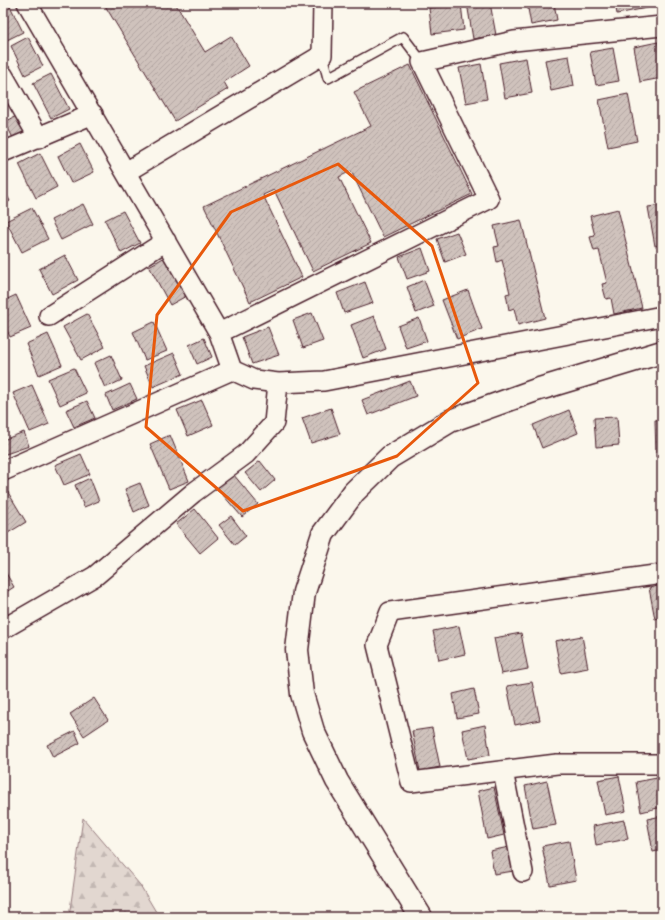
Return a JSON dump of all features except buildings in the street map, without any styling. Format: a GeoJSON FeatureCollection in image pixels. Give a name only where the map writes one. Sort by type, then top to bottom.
{"type":"FeatureCollection","features":[{"type":"Feature","properties":{"kind":"street"},"geometry":{"type":"LineString","coordinates":[[27,3],[93,114],[219,333],[232,370],[254,380],[278,383],[324,381],[662,316]]}},
{"type":"Feature","properties":{"kind":"street"},"geometry":{"type":"LineString","coordinates":[[126,172],[322,55],[323,3]]}},
{"type":"Feature","properties":{"kind":"street"},"geometry":{"type":"LineString","coordinates":[[219,333],[489,199],[422,62],[514,41],[662,26]]}},
{"type":"Feature","properties":{"kind":"street"},"geometry":{"type":"LineString","coordinates":[[3,75],[39,138]]}},
{"type":"Feature","properties":{"kind":"street"},"geometry":{"type":"LineString","coordinates":[[3,152],[93,114]]}},
{"type":"Feature","properties":{"kind":"street"},"geometry":{"type":"LineString","coordinates":[[49,316],[166,242]]}},
{"type":"Feature","properties":{"kind":"street"},"geometry":{"type":"LineString","coordinates":[[422,917],[337,781],[313,731],[302,694],[297,650],[304,592],[323,534],[354,492],[390,457],[450,421],[536,390],[662,352]]}},
{"type":"Feature","properties":{"kind":"street"},"geometry":{"type":"LineString","coordinates":[[3,471],[232,370]]}},
{"type":"Feature","properties":{"kind":"street"},"geometry":{"type":"LineString","coordinates":[[3,629],[94,576],[193,493],[246,454],[274,422],[278,383]]}},
{"type":"Feature","properties":{"kind":"street"},"geometry":{"type":"LineString","coordinates":[[662,574],[390,612],[377,645],[412,782],[557,764],[662,764]]}},
{"type":"Feature","properties":{"kind":"street"},"geometry":{"type":"LineString","coordinates":[[503,771],[523,872]]}},
{"type":"Feature","properties":{"kind":"lane"},"geometry":{"type":"LineString","coordinates":[[322,55],[328,78],[403,37],[422,62]]}},
{"type":"Feature","properties":{"kind":"highlighted area"},"geometry":{"type":"Polygon","coordinates":[[[338,164],[432,246],[478,383],[397,456],[243,511],[146,427],[157,315],[231,212],[338,164]]]}},
{"type":"Feature","properties":{"kind":"green space"},"geometry":{"type":"Polygon","coordinates":[[[83,818],[140,885],[159,917],[69,917],[83,818]]]}}]}
